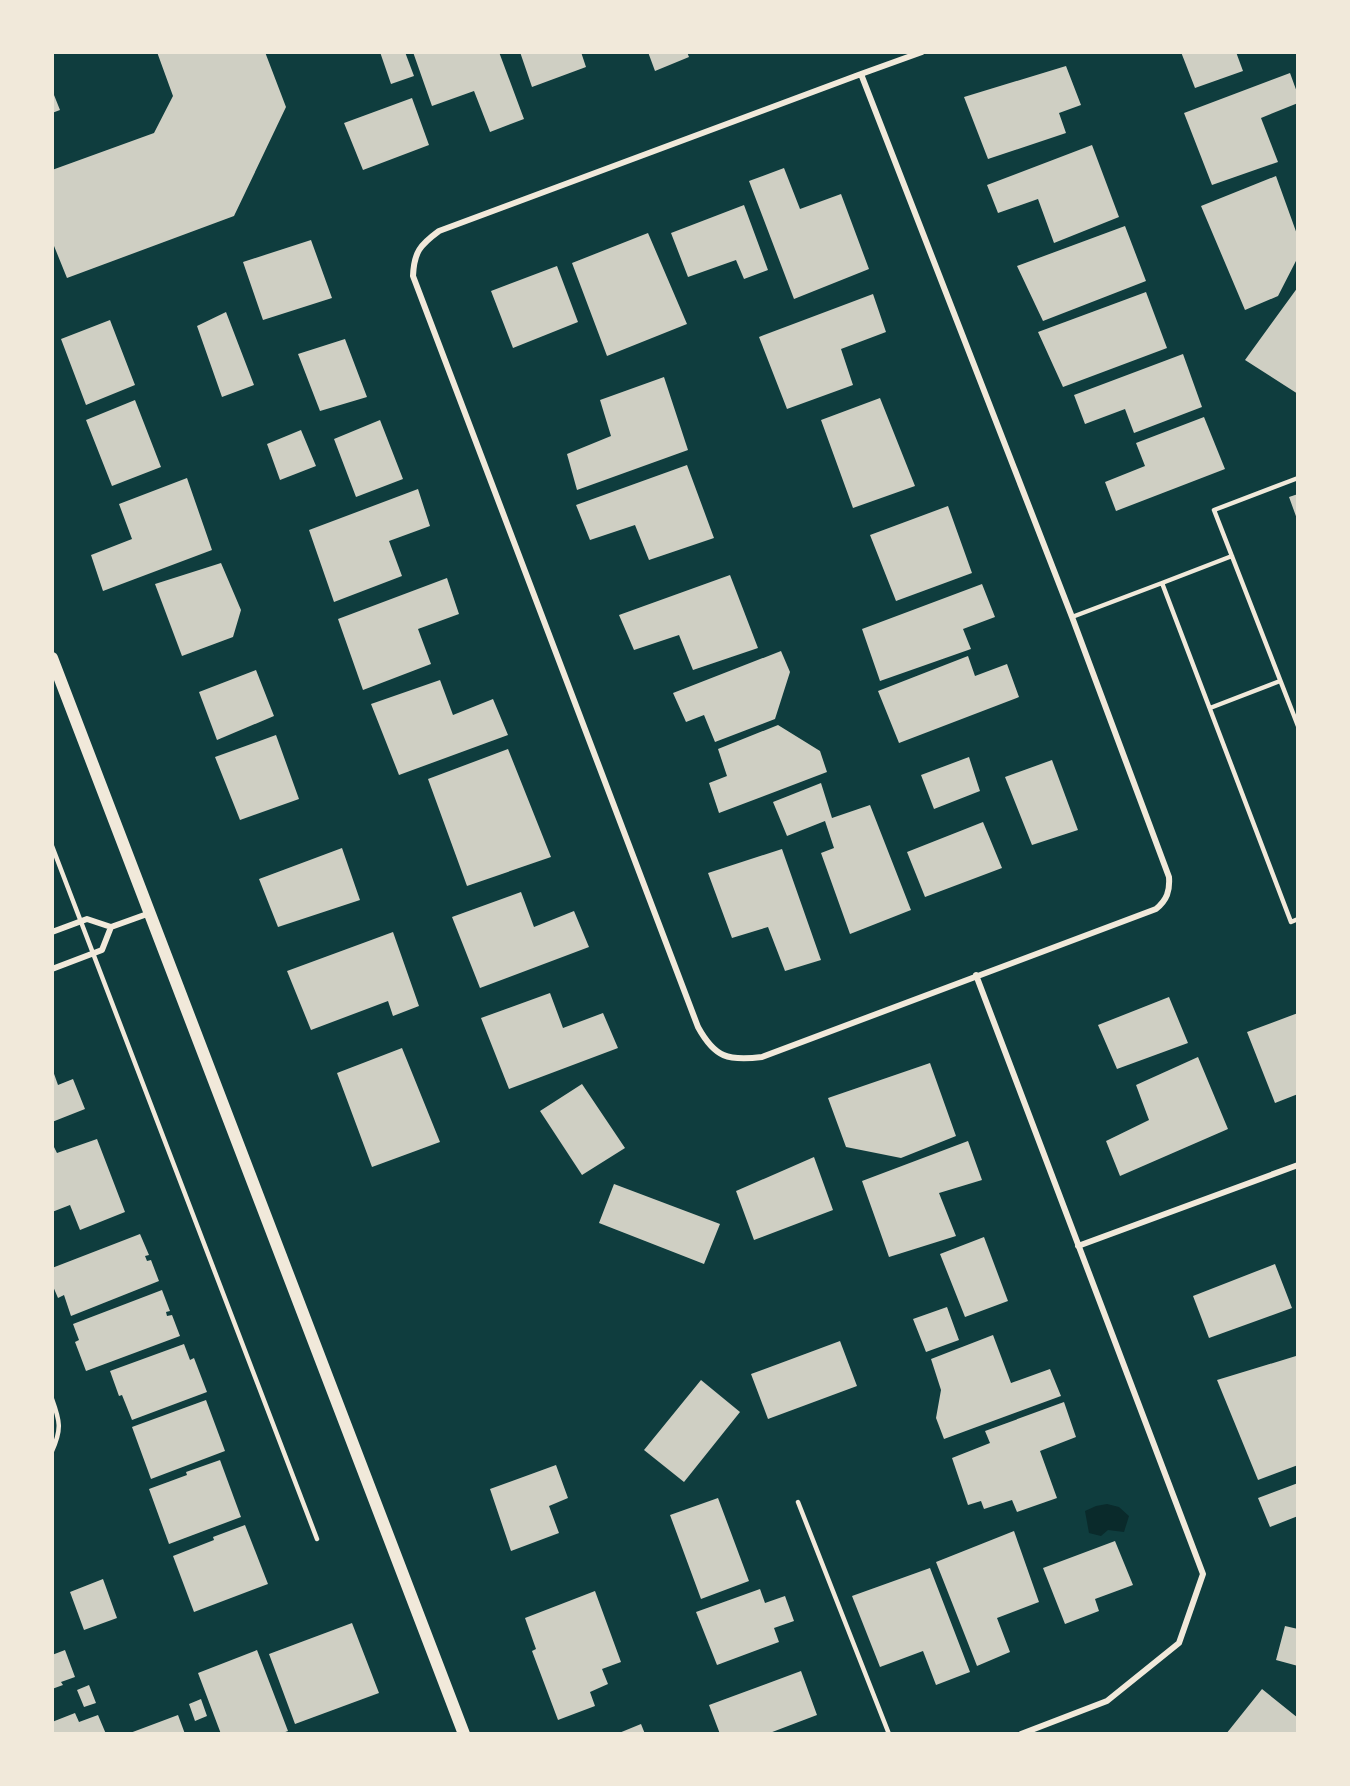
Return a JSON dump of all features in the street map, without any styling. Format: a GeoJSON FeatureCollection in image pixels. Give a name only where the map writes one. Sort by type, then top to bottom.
{"type":"FeatureCollection","features":[{"type":"Feature","properties":{"kind":"main road"},"geometry":{"type":"LineString","coordinates":[[52,658],[464,1734]]}},
{"type":"Feature","properties":{"kind":"street"},"geometry":{"type":"LineString","coordinates":[[861,74],[1072,617],[1169,877],[1170,886],[1164,903],[1156,909],[762,1057],[739,1060],[721,1055],[707,1043],[698,1028],[413,276],[413,264],[418,249],[439,231],[861,74],[922,52]]}},
{"type":"Feature","properties":{"kind":"street"},"geometry":{"type":"LineString","coordinates":[[52,932],[87,919],[111,927],[151,912]]}},
{"type":"Feature","properties":{"kind":"street"},"geometry":{"type":"LineString","coordinates":[[52,969],[102,950],[111,927]]}},
{"type":"Feature","properties":{"kind":"street"},"geometry":{"type":"LineString","coordinates":[[976,975],[1203,1574],[1179,1643],[1107,1701],[1021,1734]]}},
{"type":"Feature","properties":{"kind":"street"},"geometry":{"type":"LineString","coordinates":[[1078,1246],[1298,1165]]}},
{"type":"Feature","properties":{"kind":"lane"},"geometry":{"type":"LineString","coordinates":[[1298,478],[1214,510],[1298,726]]}},
{"type":"Feature","properties":{"kind":"lane"},"geometry":{"type":"LineString","coordinates":[[1072,617],[1232,556]]}},
{"type":"Feature","properties":{"kind":"lane"},"geometry":{"type":"LineString","coordinates":[[1162,583],[1292,922],[1298,919]]}},
{"type":"Feature","properties":{"kind":"lane"},"geometry":{"type":"LineString","coordinates":[[1210,708],[1280,681]]}},
{"type":"Feature","properties":{"kind":"lane"},"geometry":{"type":"LineString","coordinates":[[52,846],[318,1539]]}},
{"type":"Feature","properties":{"kind":"lane"},"geometry":{"type":"LineString","coordinates":[[52,1399],[60,1426],[52,1451]]}},
{"type":"Feature","properties":{"kind":"lane"},"geometry":{"type":"LineString","coordinates":[[798,1502],[889,1734]]}},
{"type":"Feature","properties":{"kind":"water"},"geometry":{"type":"Polygon","coordinates":[[[1107,1504],[1119,1507],[1129,1516],[1124,1532],[1108,1530],[1101,1536],[1089,1533],[1085,1511],[1107,1504]]]}},
{"type":"Feature","properties":{"kind":"building"},"geometry":{"type":"Polygon","coordinates":[[[157,52],[265,52],[286,107],[234,216],[67,278],[52,241],[52,170],[154,133],[173,96],[157,52]]]}},
{"type":"Feature","properties":{"kind":"building"},"geometry":{"type":"Polygon","coordinates":[[[380,52],[405,52],[414,76],[391,84],[380,52]]]}},
{"type":"Feature","properties":{"kind":"building"},"geometry":{"type":"Polygon","coordinates":[[[413,52],[499,52],[524,119],[490,132],[474,91],[432,106],[413,52]]]}},
{"type":"Feature","properties":{"kind":"building"},"geometry":{"type":"Polygon","coordinates":[[[520,52],[581,52],[586,67],[532,87],[520,52]]]}},
{"type":"Feature","properties":{"kind":"building"},"geometry":{"type":"Polygon","coordinates":[[[648,52],[687,52],[689,57],[655,71],[648,52]]]}},
{"type":"Feature","properties":{"kind":"building"},"geometry":{"type":"Polygon","coordinates":[[[1181,52],[1236,52],[1243,71],[1195,88],[1181,52]]]}},
{"type":"Feature","properties":{"kind":"building"},"geometry":{"type":"Polygon","coordinates":[[[1066,66],[1081,105],[1059,113],[1066,133],[988,159],[964,97],[1066,66]]]}},
{"type":"Feature","properties":{"kind":"building"},"geometry":{"type":"Polygon","coordinates":[[[1290,73],[1298,95],[1298,103],[1261,118],[1278,162],[1212,185],[1184,113],[1290,73]]]}},
{"type":"Feature","properties":{"kind":"building"},"geometry":{"type":"Polygon","coordinates":[[[52,90],[60,110],[52,113],[52,90]]]}},
{"type":"Feature","properties":{"kind":"building"},"geometry":{"type":"Polygon","coordinates":[[[412,98],[429,145],[363,170],[344,123],[412,98]]]}},
{"type":"Feature","properties":{"kind":"building"},"geometry":{"type":"Polygon","coordinates":[[[1092,145],[1119,217],[1054,243],[1038,199],[998,213],[987,185],[1092,145]]]}},
{"type":"Feature","properties":{"kind":"building"},"geometry":{"type":"Polygon","coordinates":[[[784,168],[800,209],[841,194],[869,269],[794,299],[749,181],[784,168]]]}},
{"type":"Feature","properties":{"kind":"building"},"geometry":{"type":"Polygon","coordinates":[[[1276,176],[1298,237],[1298,257],[1278,296],[1245,310],[1201,206],[1276,176]]]}},
{"type":"Feature","properties":{"kind":"building"},"geometry":{"type":"Polygon","coordinates":[[[744,205],[768,270],[744,279],[736,260],[688,277],[671,233],[744,205]]]}},
{"type":"Feature","properties":{"kind":"building"},"geometry":{"type":"Polygon","coordinates":[[[1125,226],[1146,281],[1043,321],[1017,266],[1125,226]]]}},
{"type":"Feature","properties":{"kind":"building"},"geometry":{"type":"Polygon","coordinates":[[[648,233],[687,324],[607,356],[572,263],[648,233]]]}},
{"type":"Feature","properties":{"kind":"building"},"geometry":{"type":"Polygon","coordinates":[[[311,240],[332,298],[263,320],[243,262],[311,240]]]}},
{"type":"Feature","properties":{"kind":"building"},"geometry":{"type":"Polygon","coordinates":[[[557,266],[578,322],[513,348],[491,291],[557,266]]]}},
{"type":"Feature","properties":{"kind":"building"},"geometry":{"type":"Polygon","coordinates":[[[1298,287],[1298,394],[1245,360],[1298,287]]]}},
{"type":"Feature","properties":{"kind":"building"},"geometry":{"type":"Polygon","coordinates":[[[1146,292],[1167,348],[1063,387],[1038,332],[1146,292]]]}},
{"type":"Feature","properties":{"kind":"building"},"geometry":{"type":"Polygon","coordinates":[[[873,294],[886,332],[841,349],[853,385],[787,409],[759,337],[873,294]]]}},
{"type":"Feature","properties":{"kind":"building"},"geometry":{"type":"Polygon","coordinates":[[[226,312],[254,385],[222,397],[197,326],[226,312]]]}},
{"type":"Feature","properties":{"kind":"building"},"geometry":{"type":"Polygon","coordinates":[[[110,320],[135,385],[86,405],[61,339],[110,320]]]}},
{"type":"Feature","properties":{"kind":"building"},"geometry":{"type":"Polygon","coordinates":[[[345,339],[367,397],[320,411],[298,354],[345,339]]]}},
{"type":"Feature","properties":{"kind":"building"},"geometry":{"type":"Polygon","coordinates":[[[1183,354],[1202,407],[1134,433],[1125,409],[1085,424],[1074,395],[1183,354]]]}},
{"type":"Feature","properties":{"kind":"building"},"geometry":{"type":"Polygon","coordinates":[[[664,377],[688,450],[577,490],[567,454],[611,436],[600,400],[664,377]]]}},
{"type":"Feature","properties":{"kind":"building"},"geometry":{"type":"Polygon","coordinates":[[[880,398],[915,486],[853,508],[821,420],[880,398]]]}},
{"type":"Feature","properties":{"kind":"building"},"geometry":{"type":"Polygon","coordinates":[[[135,400],[161,467],[112,486],[86,420],[135,400]]]}},
{"type":"Feature","properties":{"kind":"building"},"geometry":{"type":"Polygon","coordinates":[[[1204,417],[1225,469],[1116,511],[1105,482],[1145,466],[1136,443],[1204,417]]]}},
{"type":"Feature","properties":{"kind":"building"},"geometry":{"type":"Polygon","coordinates":[[[380,420],[403,479],[356,497],[334,439],[380,420]]]}},
{"type":"Feature","properties":{"kind":"building"},"geometry":{"type":"Polygon","coordinates":[[[301,430],[316,466],[280,480],[267,444],[301,430]]]}},
{"type":"Feature","properties":{"kind":"building"},"geometry":{"type":"Polygon","coordinates":[[[687,465],[714,538],[649,560],[635,525],[590,540],[576,505],[687,465]]]}},
{"type":"Feature","properties":{"kind":"building"},"geometry":{"type":"Polygon","coordinates":[[[187,478],[212,550],[103,591],[91,555],[132,539],[119,504],[187,478]]]}},
{"type":"Feature","properties":{"kind":"building"},"geometry":{"type":"Polygon","coordinates":[[[418,489],[430,526],[389,541],[402,576],[334,602],[309,530],[418,489]]]}},
{"type":"Feature","properties":{"kind":"building"},"geometry":{"type":"Polygon","coordinates":[[[1298,494],[1298,519],[1297,519],[1289,497],[1298,494]]]}},
{"type":"Feature","properties":{"kind":"building"},"geometry":{"type":"Polygon","coordinates":[[[948,506],[972,573],[896,601],[870,535],[948,506]]]}},
{"type":"Feature","properties":{"kind":"building"},"geometry":{"type":"Polygon","coordinates":[[[221,563],[241,610],[233,637],[182,656],[155,584],[221,563]]]}},
{"type":"Feature","properties":{"kind":"building"},"geometry":{"type":"Polygon","coordinates":[[[730,575],[758,648],[693,670],[679,635],[634,650],[619,615],[730,575]]]}},
{"type":"Feature","properties":{"kind":"building"},"geometry":{"type":"Polygon","coordinates":[[[447,578],[459,614],[418,629],[431,664],[363,690],[338,619],[447,578]]]}},
{"type":"Feature","properties":{"kind":"building"},"geometry":{"type":"Polygon","coordinates":[[[982,584],[995,617],[963,629],[971,649],[880,681],[862,629],[982,584]]]}},
{"type":"Feature","properties":{"kind":"building"},"geometry":{"type":"Polygon","coordinates":[[[781,651],[790,672],[775,719],[715,742],[704,715],[686,722],[673,693],[781,651]]]}},
{"type":"Feature","properties":{"kind":"building"},"geometry":{"type":"Polygon","coordinates":[[[968,656],[975,676],[1007,664],[1019,697],[899,743],[878,691],[968,656]]]}},
{"type":"Feature","properties":{"kind":"building"},"geometry":{"type":"Polygon","coordinates":[[[256,670],[274,716],[217,740],[199,692],[256,670]]]}},
{"type":"Feature","properties":{"kind":"building"},"geometry":{"type":"Polygon","coordinates":[[[440,680],[453,715],[493,699],[508,735],[399,775],[371,704],[440,680]]]}},
{"type":"Feature","properties":{"kind":"building"},"geometry":{"type":"Polygon","coordinates":[[[778,725],[820,751],[827,772],[719,813],[709,783],[727,776],[718,749],[778,725]]]}},
{"type":"Feature","properties":{"kind":"building"},"geometry":{"type":"Polygon","coordinates":[[[276,735],[299,799],[240,820],[215,757],[276,735]]]}},
{"type":"Feature","properties":{"kind":"building"},"geometry":{"type":"Polygon","coordinates":[[[508,749],[551,857],[467,886],[428,779],[508,749]]]}},
{"type":"Feature","properties":{"kind":"building"},"geometry":{"type":"Polygon","coordinates":[[[969,757],[980,791],[934,809],[921,775],[969,757]]]}},
{"type":"Feature","properties":{"kind":"building"},"geometry":{"type":"Polygon","coordinates":[[[1052,760],[1078,830],[1032,845],[1005,777],[1052,760]]]}},
{"type":"Feature","properties":{"kind":"building"},"geometry":{"type":"Polygon","coordinates":[[[821,783],[832,818],[870,805],[911,910],[850,934],[821,853],[834,848],[825,821],[787,836],[773,802],[821,783]]]}},
{"type":"Feature","properties":{"kind":"building"},"geometry":{"type":"Polygon","coordinates":[[[983,822],[1002,868],[925,897],[907,852],[983,822]]]}},
{"type":"Feature","properties":{"kind":"building"},"geometry":{"type":"Polygon","coordinates":[[[342,848],[360,900],[278,927],[259,879],[342,848]]]}},
{"type":"Feature","properties":{"kind":"building"},"geometry":{"type":"Polygon","coordinates":[[[782,849],[821,960],[785,971],[768,927],[732,938],[708,873],[782,849]]]}},
{"type":"Feature","properties":{"kind":"building"},"geometry":{"type":"Polygon","coordinates":[[[521,892],[534,927],[574,911],[589,947],[480,988],[452,917],[521,892]]]}},
{"type":"Feature","properties":{"kind":"building"},"geometry":{"type":"Polygon","coordinates":[[[393,932],[419,1006],[393,1016],[388,1001],[311,1030],[287,971],[393,932]]]}},
{"type":"Feature","properties":{"kind":"building"},"geometry":{"type":"Polygon","coordinates":[[[550,993],[563,1028],[603,1013],[618,1048],[509,1089],[481,1018],[550,993]]]}},
{"type":"Feature","properties":{"kind":"building"},"geometry":{"type":"Polygon","coordinates":[[[1169,997],[1188,1043],[1117,1069],[1098,1025],[1169,997]]]}},
{"type":"Feature","properties":{"kind":"building"},"geometry":{"type":"Polygon","coordinates":[[[1298,1013],[1298,1094],[1275,1103],[1247,1032],[1298,1013]]]}},
{"type":"Feature","properties":{"kind":"building"},"geometry":{"type":"Polygon","coordinates":[[[402,1048],[440,1142],[372,1167],[337,1073],[402,1048]]]}},
{"type":"Feature","properties":{"kind":"building"},"geometry":{"type":"Polygon","coordinates":[[[1198,1057],[1228,1129],[1120,1176],[1106,1141],[1149,1120],[1136,1085],[1198,1057]]]}},
{"type":"Feature","properties":{"kind":"building"},"geometry":{"type":"Polygon","coordinates":[[[930,1063],[956,1136],[901,1158],[846,1147],[828,1098],[930,1063]]]}},
{"type":"Feature","properties":{"kind":"building"},"geometry":{"type":"Polygon","coordinates":[[[53,1071],[58,1085],[73,1079],[85,1109],[52,1122],[53,1071]]]}},
{"type":"Feature","properties":{"kind":"building"},"geometry":{"type":"Polygon","coordinates":[[[582,1084],[625,1148],[582,1175],[540,1111],[582,1084]]]}},
{"type":"Feature","properties":{"kind":"building"},"geometry":{"type":"Polygon","coordinates":[[[97,1139],[125,1212],[80,1230],[70,1205],[52,1212],[52,1143],[57,1153],[97,1139]]]}},
{"type":"Feature","properties":{"kind":"building"},"geometry":{"type":"Polygon","coordinates":[[[968,1141],[982,1180],[939,1193],[956,1236],[889,1257],[862,1181],[968,1141]]]}},
{"type":"Feature","properties":{"kind":"building"},"geometry":{"type":"Polygon","coordinates":[[[814,1157],[833,1210],[754,1240],[736,1191],[814,1157]]]}},
{"type":"Feature","properties":{"kind":"building"},"geometry":{"type":"Polygon","coordinates":[[[614,1184],[720,1224],[704,1264],[599,1223],[614,1184]]]}},
{"type":"Feature","properties":{"kind":"building"},"geometry":{"type":"Polygon","coordinates":[[[140,1234],[149,1255],[145,1256],[147,1261],[151,1260],[159,1281],[71,1316],[64,1295],[58,1298],[52,1284],[52,1268],[140,1234]]]}},
{"type":"Feature","properties":{"kind":"building"},"geometry":{"type":"Polygon","coordinates":[[[984,1237],[1008,1301],[965,1317],[940,1254],[984,1237]]]}},
{"type":"Feature","properties":{"kind":"building"},"geometry":{"type":"Polygon","coordinates":[[[1275,1264],[1292,1308],[1209,1338],[1193,1296],[1275,1264]]]}},
{"type":"Feature","properties":{"kind":"building"},"geometry":{"type":"Polygon","coordinates":[[[162,1290],[170,1311],[166,1312],[167,1316],[172,1315],[180,1336],[86,1371],[75,1342],[79,1340],[73,1324],[162,1290]]]}},
{"type":"Feature","properties":{"kind":"building"},"geometry":{"type":"Polygon","coordinates":[[[947,1307],[959,1340],[926,1352],[913,1319],[947,1307]]]}},
{"type":"Feature","properties":{"kind":"building"},"geometry":{"type":"Polygon","coordinates":[[[993,1335],[1011,1383],[1050,1369],[1061,1396],[944,1439],[936,1418],[941,1390],[931,1359],[993,1335]]]}},
{"type":"Feature","properties":{"kind":"building"},"geometry":{"type":"Polygon","coordinates":[[[840,1341],[857,1386],[768,1419],[751,1374],[840,1341]]]}},
{"type":"Feature","properties":{"kind":"building"},"geometry":{"type":"Polygon","coordinates":[[[184,1344],[190,1360],[194,1358],[207,1392],[132,1420],[122,1395],[119,1396],[110,1371],[184,1344]]]}},
{"type":"Feature","properties":{"kind":"building"},"geometry":{"type":"Polygon","coordinates":[[[1296,1356],[1298,1360],[1298,1465],[1258,1480],[1217,1380],[1296,1356]]]}},
{"type":"Feature","properties":{"kind":"building"},"geometry":{"type":"Polygon","coordinates":[[[701,1380],[740,1412],[684,1482],[644,1450],[701,1380]]]}},
{"type":"Feature","properties":{"kind":"building"},"geometry":{"type":"Polygon","coordinates":[[[206,1400],[225,1451],[151,1479],[132,1427],[206,1400]]]}},
{"type":"Feature","properties":{"kind":"building"},"geometry":{"type":"Polygon","coordinates":[[[1064,1402],[1076,1437],[1040,1451],[1057,1498],[1017,1512],[1012,1500],[984,1509],[981,1501],[968,1505],[952,1458],[990,1443],[985,1431],[1064,1402]]]}},
{"type":"Feature","properties":{"kind":"building"},"geometry":{"type":"Polygon","coordinates":[[[220,1460],[241,1517],[169,1544],[149,1489],[220,1460]]]}},
{"type":"Feature","properties":{"kind":"building"},"geometry":{"type":"Polygon","coordinates":[[[556,1465],[568,1498],[549,1506],[559,1533],[511,1551],[490,1489],[556,1465]]]}},
{"type":"Feature","properties":{"kind":"building"},"geometry":{"type":"Polygon","coordinates":[[[1298,1483],[1298,1516],[1270,1527],[1258,1498],[1298,1483]]]}},
{"type":"Feature","properties":{"kind":"building"},"geometry":{"type":"Polygon","coordinates":[[[718,1498],[749,1581],[701,1599],[670,1515],[718,1498]]]}},
{"type":"Feature","properties":{"kind":"building"},"geometry":{"type":"Polygon","coordinates":[[[245,1525],[268,1584],[194,1612],[173,1556],[245,1525]]]}},
{"type":"Feature","properties":{"kind":"building"},"geometry":{"type":"Polygon","coordinates":[[[1014,1531],[1039,1602],[997,1618],[1010,1652],[977,1666],[936,1562],[1014,1531]]]}},
{"type":"Feature","properties":{"kind":"building"},"geometry":{"type":"Polygon","coordinates":[[[1115,1541],[1133,1585],[1095,1599],[1099,1611],[1065,1624],[1043,1568],[1115,1541]]]}},
{"type":"Feature","properties":{"kind":"building"},"geometry":{"type":"Polygon","coordinates":[[[930,1568],[970,1672],[936,1685],[923,1651],[880,1667],[852,1596],[930,1568]]]}},
{"type":"Feature","properties":{"kind":"building"},"geometry":{"type":"Polygon","coordinates":[[[103,1579],[117,1618],[84,1630],[70,1592],[103,1579]]]}},
{"type":"Feature","properties":{"kind":"building"},"geometry":{"type":"Polygon","coordinates":[[[760,1589],[765,1603],[785,1596],[794,1621],[774,1628],[779,1642],[717,1665],[696,1612],[760,1589]]]}},
{"type":"Feature","properties":{"kind":"building"},"geometry":{"type":"Polygon","coordinates":[[[595,1591],[621,1662],[602,1669],[608,1684],[590,1692],[595,1706],[558,1720],[532,1651],[536,1649],[525,1618],[595,1591]]]}},
{"type":"Feature","properties":{"kind":"building"},"geometry":{"type":"Polygon","coordinates":[[[352,1623],[379,1693],[295,1724],[269,1654],[352,1623]]]}},
{"type":"Feature","properties":{"kind":"building"},"geometry":{"type":"Polygon","coordinates":[[[1285,1626],[1298,1629],[1298,1666],[1276,1660],[1285,1626]]]}},
{"type":"Feature","properties":{"kind":"building"},"geometry":{"type":"Polygon","coordinates":[[[65,1650],[75,1677],[61,1682],[63,1685],[52,1689],[52,1655],[65,1650]]]}},
{"type":"Feature","properties":{"kind":"building"},"geometry":{"type":"Polygon","coordinates":[[[257,1650],[288,1731],[280,1734],[221,1734],[198,1673],[257,1650]]]}},
{"type":"Feature","properties":{"kind":"building"},"geometry":{"type":"Polygon","coordinates":[[[801,1671],[817,1715],[767,1734],[720,1734],[709,1705],[801,1671]]]}},
{"type":"Feature","properties":{"kind":"building"},"geometry":{"type":"Polygon","coordinates":[[[89,1685],[96,1703],[84,1707],[77,1690],[89,1685]]]}},
{"type":"Feature","properties":{"kind":"building"},"geometry":{"type":"Polygon","coordinates":[[[1262,1689],[1298,1718],[1298,1734],[1226,1734],[1262,1689]]]}},
{"type":"Feature","properties":{"kind":"building"},"geometry":{"type":"Polygon","coordinates":[[[201,1699],[207,1716],[195,1721],[189,1704],[201,1699]]]}},
{"type":"Feature","properties":{"kind":"building"},"geometry":{"type":"Polygon","coordinates":[[[75,1713],[79,1722],[98,1715],[106,1734],[52,1734],[52,1722],[75,1713]]]}},
{"type":"Feature","properties":{"kind":"building"},"geometry":{"type":"Polygon","coordinates":[[[178,1715],[185,1734],[130,1734],[130,1733],[178,1715]]]}},
{"type":"Feature","properties":{"kind":"building"},"geometry":{"type":"Polygon","coordinates":[[[641,1724],[645,1734],[619,1734],[619,1733],[641,1724]]]}}]}
